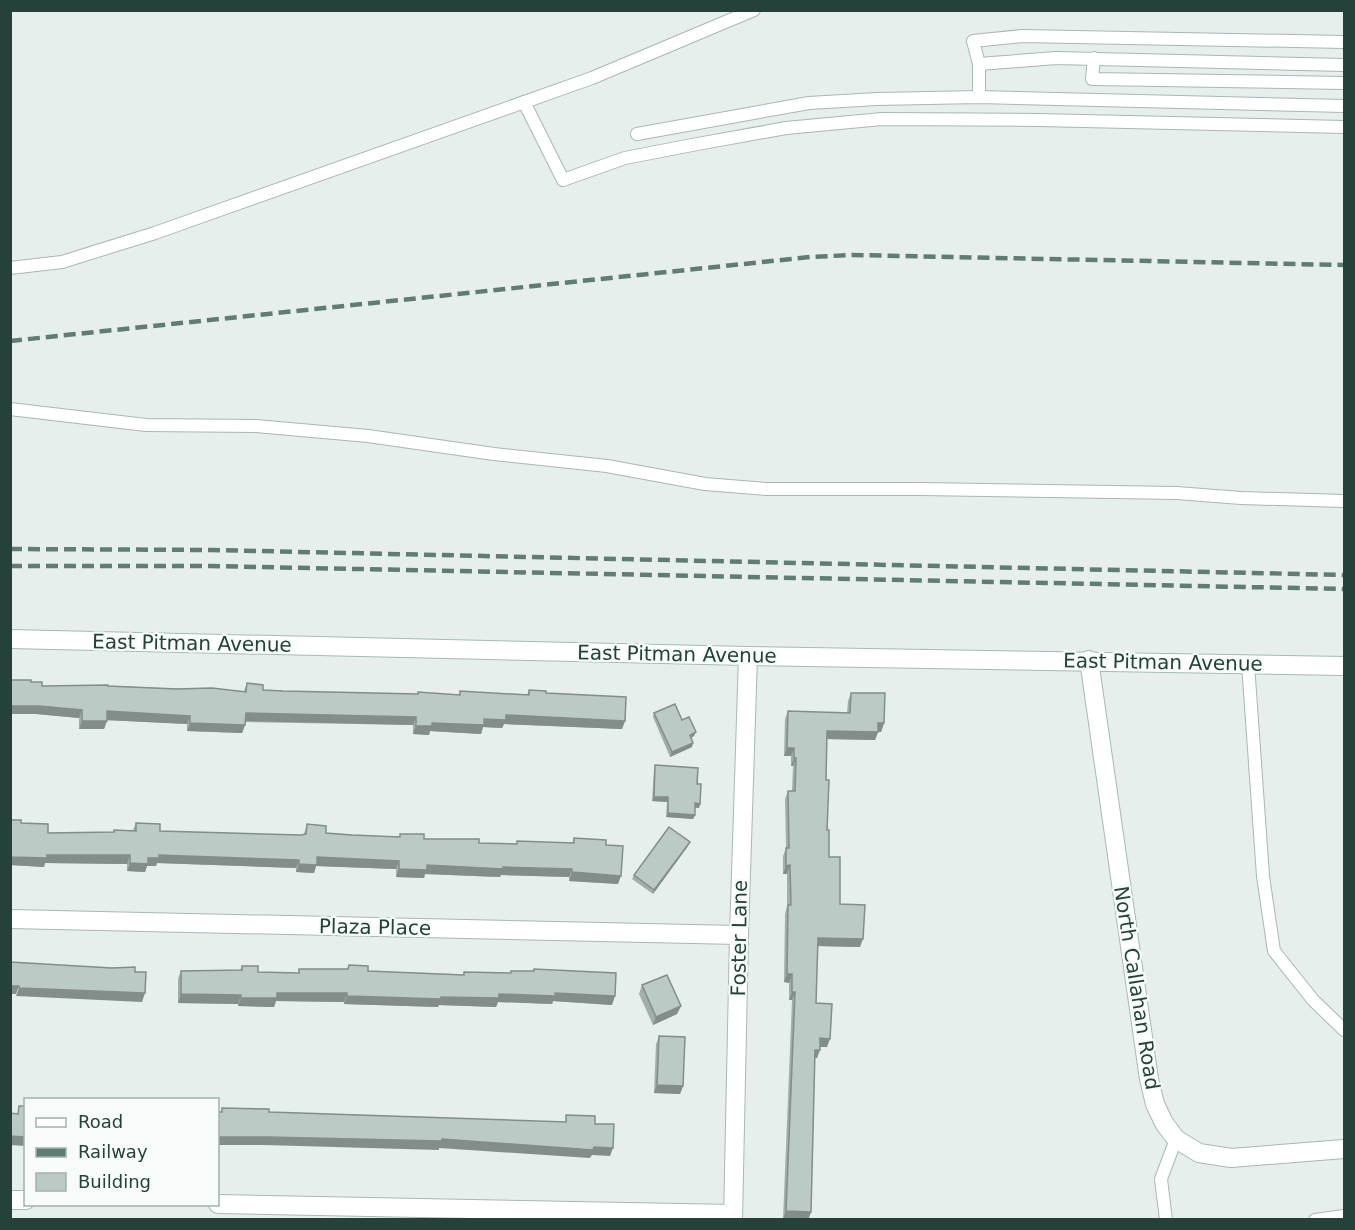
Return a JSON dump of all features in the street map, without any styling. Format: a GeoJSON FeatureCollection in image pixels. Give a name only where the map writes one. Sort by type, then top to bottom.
{"type":"FeatureCollection","features":[{"type":"Feature","properties":{"kind":"street","name":"East Pitman Avenue"},"geometry":{"type":"LineString","coordinates":[[10,639],[748,656],[1344,666]]}},
{"type":"Feature","properties":{"kind":"street","name":"Foster Lane"},"geometry":{"type":"LineString","coordinates":[[733,1217],[738,935],[748,656]]}},
{"type":"Feature","properties":{"kind":"street","name":"North Callahan Road"},"geometry":{"type":"LineString","coordinates":[[1089,660],[1149,1079],[1155,1104],[1164,1124],[1176,1139],[1199,1153],[1231,1158],[1344,1149]]}},
{"type":"Feature","properties":{"kind":"street","name":"Plaza Place"},"geometry":{"type":"LineString","coordinates":[[10,919],[738,935]]}},
{"type":"Feature","properties":{"kind":"street"},"geometry":{"type":"LineString","coordinates":[[219,1204],[733,1217]]}},
{"type":"Feature","properties":{"kind":"lane"},"geometry":{"type":"LineString","coordinates":[[10,268],[62,262],[155,233],[592,78],[754,10]]}},
{"type":"Feature","properties":{"kind":"lane"},"geometry":{"type":"LineString","coordinates":[[979,97],[979,64],[973,41],[1022,36],[1344,42]]}},
{"type":"Feature","properties":{"kind":"lane"},"geometry":{"type":"LineString","coordinates":[[979,64],[1056,58],[1094,58],[1344,65]]}},
{"type":"Feature","properties":{"kind":"lane"},"geometry":{"type":"LineString","coordinates":[[1094,58],[1092,79],[1344,83]]}},
{"type":"Feature","properties":{"kind":"lane"},"geometry":{"type":"LineString","coordinates":[[637,134],[809,103],[877,99],[979,97],[1344,106]]}},
{"type":"Feature","properties":{"kind":"lane"},"geometry":{"type":"LineString","coordinates":[[524,102],[563,180],[626,158],[692,145],[786,128],[882,119],[1039,120],[1344,128]]}},
{"type":"Feature","properties":{"kind":"lane"},"geometry":{"type":"LineString","coordinates":[[10,409],[146,425],[256,426],[368,436],[494,454],[607,466],[705,484],[766,489],[920,489],[1177,494],[1344,501]]}},
{"type":"Feature","properties":{"kind":"lane"},"geometry":{"type":"LineString","coordinates":[[1248,664],[1263,876],[1274,951],[1313,1000],[1344,1030]]}},
{"type":"Feature","properties":{"kind":"lane"},"geometry":{"type":"LineString","coordinates":[[1166,1220],[1161,1179],[1176,1139]]}},
{"type":"Feature","properties":{"kind":"lane"},"geometry":{"type":"LineString","coordinates":[[1315,1220],[1344,1216]]}},
{"type":"Feature","properties":{"kind":"building"},"geometry":{"type":"Polygon","coordinates":[[[10,680],[42,682],[42,686],[212,688],[246,692],[247,683],[263,685],[263,690],[283,691],[418,694],[418,692],[460,695],[460,691],[529,695],[529,690],[546,691],[546,693],[626,697],[625,721],[506,715],[506,720],[484,719],[484,725],[432,723],[432,726],[416,726],[416,717],[246,713],[245,725],[190,723],[190,716],[107,711],[107,721],[82,721],[82,710],[10,706],[10,680]]]}},
{"type":"Feature","properties":{"kind":"building"},"geometry":{"type":"Polygon","coordinates":[[[851,693],[885,693],[884,723],[878,723],[878,732],[827,731],[829,857],[840,857],[840,904],[865,905],[863,939],[818,938],[816,1003],[832,1004],[830,1039],[820,1038],[820,1050],[815,1050],[811,1212],[786,1211],[795,992],[792,992],[792,974],[787,974],[788,905],[791,905],[790,865],[786,866],[786,848],[789,848],[788,791],[795,791],[796,758],[794,758],[794,748],[787,748],[788,711],[850,713],[851,693]]]}},
{"type":"Feature","properties":{"kind":"building"},"geometry":{"type":"Polygon","coordinates":[[[675,704],[682,720],[689,717],[696,732],[690,735],[693,743],[672,752],[654,713],[675,704]]]}},
{"type":"Feature","properties":{"kind":"building"},"geometry":{"type":"Polygon","coordinates":[[[655,765],[698,768],[697,784],[701,784],[700,804],[695,803],[695,815],[668,813],[668,797],[654,797],[655,765]]]}},
{"type":"Feature","properties":{"kind":"building"},"geometry":{"type":"Polygon","coordinates":[[[10,820],[21,820],[21,823],[48,824],[48,833],[136,831],[136,823],[160,824],[160,831],[301,835],[306,834],[307,824],[326,826],[326,833],[400,837],[400,834],[424,834],[424,839],[479,839],[479,843],[517,844],[517,841],[574,843],[574,838],[606,840],[606,845],[623,846],[621,876],[572,872],[572,869],[503,867],[503,869],[427,865],[427,870],[399,869],[399,861],[317,857],[317,865],[299,864],[299,860],[159,855],[159,858],[148,858],[148,864],[130,863],[130,855],[10,857],[10,820]]]}},
{"type":"Feature","properties":{"kind":"building"},"geometry":{"type":"Polygon","coordinates":[[[669,827],[690,842],[654,890],[634,875],[669,827]]]}},
{"type":"Feature","properties":{"kind":"building"},"geometry":{"type":"Polygon","coordinates":[[[10,962],[112,968],[135,967],[135,972],[146,972],[145,993],[10,986],[10,962]]]}},
{"type":"Feature","properties":{"kind":"building"},"geometry":{"type":"Polygon","coordinates":[[[349,965],[368,966],[368,971],[464,975],[464,972],[511,973],[511,971],[534,971],[534,969],[616,973],[615,996],[555,993],[555,996],[499,994],[499,998],[441,997],[441,999],[347,996],[347,993],[277,993],[277,998],[181,994],[181,971],[242,970],[242,966],[258,966],[258,972],[299,973],[299,969],[348,969],[349,965]]]}},
{"type":"Feature","properties":{"kind":"building"},"geometry":{"type":"Polygon","coordinates":[[[667,975],[681,1006],[656,1017],[642,985],[667,975]]]}},
{"type":"Feature","properties":{"kind":"building"},"geometry":{"type":"Polygon","coordinates":[[[659,1036],[685,1037],[683,1086],[657,1085],[659,1036]]]}},
{"type":"Feature","properties":{"kind":"building"},"geometry":{"type":"Polygon","coordinates":[[[19,1106],[24,1106],[24,1137],[10,1136],[10,1113],[18,1114],[19,1106]]]}},
{"type":"Feature","properties":{"kind":"building"},"geometry":{"type":"Polygon","coordinates":[[[222,1108],[269,1109],[269,1112],[566,1122],[566,1115],[595,1116],[595,1124],[614,1124],[613,1148],[594,1147],[593,1150],[442,1139],[442,1141],[219,1137],[219,1112],[222,1112],[222,1108]]]}},
{"type":"Feature","properties":{"kind":"railway"},"geometry":{"type":"LineString","coordinates":[[10,341],[810,257],[852,255],[1344,265]]}},
{"type":"Feature","properties":{"kind":"railway"},"geometry":{"type":"LineString","coordinates":[[10,549],[212,550],[1344,575]]}},
{"type":"Feature","properties":{"kind":"railway"},"geometry":{"type":"LineString","coordinates":[[10,566],[210,566],[1344,589]]}}]}
